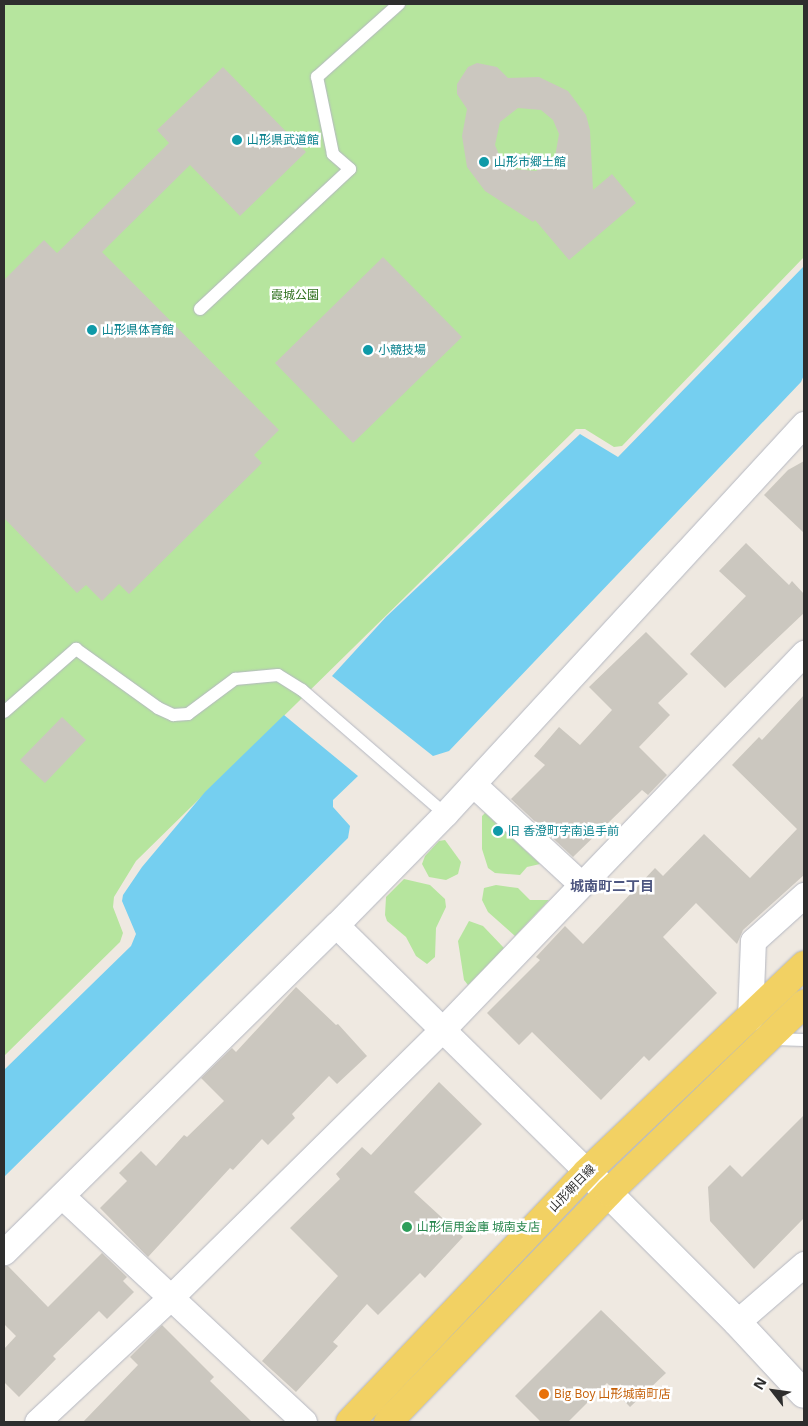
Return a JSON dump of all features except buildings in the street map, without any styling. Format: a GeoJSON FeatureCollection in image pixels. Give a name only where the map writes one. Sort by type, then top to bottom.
{"type":"FeatureCollection","features":[{"type":"Feature","properties":{"kind":"main road","name":"山形朝日線"},"geometry":{"type":"LineString","coordinates":[[350,1422],[587,1172],[797,971]]}},
{"type":"Feature","properties":{"kind":"main road"},"geometry":{"type":"LineString","coordinates":[[388,1422],[610,1192],[804,1004]]}},
{"type":"Feature","properties":{"kind":"street"},"geometry":{"type":"LineString","coordinates":[[4,1252],[336,925],[445,814],[800,435]]}},
{"type":"Feature","properties":{"kind":"street"},"geometry":{"type":"LineString","coordinates":[[37,1422],[170,1297],[442,1030],[804,653]]}},
{"type":"Feature","properties":{"kind":"street"},"geometry":{"type":"LineString","coordinates":[[473,784],[581,884]]}},
{"type":"Feature","properties":{"kind":"street"},"geometry":{"type":"LineString","coordinates":[[750,1018],[753,941],[804,895]]}},
{"type":"Feature","properties":{"kind":"street"},"geometry":{"type":"LineString","coordinates":[[336,925],[587,1172],[610,1192],[737,1322],[804,1394]]}},
{"type":"Feature","properties":{"kind":"street"},"geometry":{"type":"LineString","coordinates":[[62,1196],[304,1422]]}},
{"type":"Feature","properties":{"kind":"street"},"geometry":{"type":"LineString","coordinates":[[737,1322],[804,1264]]}},
{"type":"Feature","properties":{"kind":"lane"},"geometry":{"type":"LineString","coordinates":[[200,309],[350,170],[333,154],[317,78],[399,4]]}},
{"type":"Feature","properties":{"kind":"lane"},"geometry":{"type":"LineString","coordinates":[[4,712],[76,650],[158,708],[173,715],[188,714],[235,679],[278,675],[302,690],[445,814]]}},
{"type":"Feature","properties":{"kind":"lane"},"geometry":{"type":"LineString","coordinates":[[767,1038],[804,1040]]}},
{"type":"Feature","properties":{"kind":"green space","name":"霞城公園"},"geometry":{"type":"Polygon","coordinates":[[[4,4],[804,4],[804,257],[622,446],[614,447],[585,429],[576,429],[136,861],[114,897],[113,907],[123,933],[120,942],[4,1056],[4,4]]]}},
{"type":"Feature","properties":{"kind":"green space"},"geometry":{"type":"Polygon","coordinates":[[[485,813],[540,864],[527,867],[520,875],[495,873],[488,868],[482,849],[482,816],[485,813]]]}},
{"type":"Feature","properties":{"kind":"green space"},"geometry":{"type":"Polygon","coordinates":[[[445,840],[461,862],[458,874],[446,880],[429,877],[422,864],[425,856],[439,841],[445,840]]]}},
{"type":"Feature","properties":{"kind":"green space"},"geometry":{"type":"Polygon","coordinates":[[[404,879],[430,885],[445,899],[446,907],[436,928],[435,957],[427,964],[416,956],[406,937],[387,921],[385,915],[386,897],[404,879]]]}},
{"type":"Feature","properties":{"kind":"green space"},"geometry":{"type":"Polygon","coordinates":[[[496,885],[518,888],[530,900],[549,900],[515,936],[488,912],[482,900],[484,888],[496,885]]]}},
{"type":"Feature","properties":{"kind":"green space"},"geometry":{"type":"Polygon","coordinates":[[[469,921],[483,926],[504,948],[468,985],[464,980],[458,941],[469,921]]]}},
{"type":"Feature","properties":{"kind":"water"},"geometry":{"type":"Polygon","coordinates":[[[804,266],[804,375],[801,382],[449,751],[433,756],[332,676],[386,617],[580,434],[618,457],[804,266]]]}},
{"type":"Feature","properties":{"kind":"water"},"geometry":{"type":"Polygon","coordinates":[[[284,715],[358,776],[333,800],[333,807],[350,826],[348,838],[4,1177],[4,1070],[131,946],[136,934],[122,901],[123,895],[142,867],[205,792],[284,715]]]}},
{"type":"Feature","properties":{"kind":"place","name":"山形県武道館"},"geometry":{"type":"Point","coordinates":[237,140]}},
{"type":"Feature","properties":{"kind":"place","name":"山形市郷土館"},"geometry":{"type":"Point","coordinates":[484,162]}},
{"type":"Feature","properties":{"kind":"place","name":"山形県体育館"},"geometry":{"type":"Point","coordinates":[92,330]}},
{"type":"Feature","properties":{"kind":"place","name":"小競技場"},"geometry":{"type":"Point","coordinates":[368,350]}},
{"type":"Feature","properties":{"kind":"place","name":"旧 香澄町字南追手前"},"geometry":{"type":"Point","coordinates":[498,831]}},
{"type":"Feature","properties":{"kind":"place","name":"山形信用金庫 城南支店"},"geometry":{"type":"Point","coordinates":[407,1227]}},
{"type":"Feature","properties":{"kind":"place","name":"Big Boy 山形城南町店"},"geometry":{"type":"Point","coordinates":[544,1394]}},
{"type":"Feature","properties":{"kind":"district","name":"城南町二丁目"},"geometry":{"type":"Point","coordinates":[612,886]}}]}
